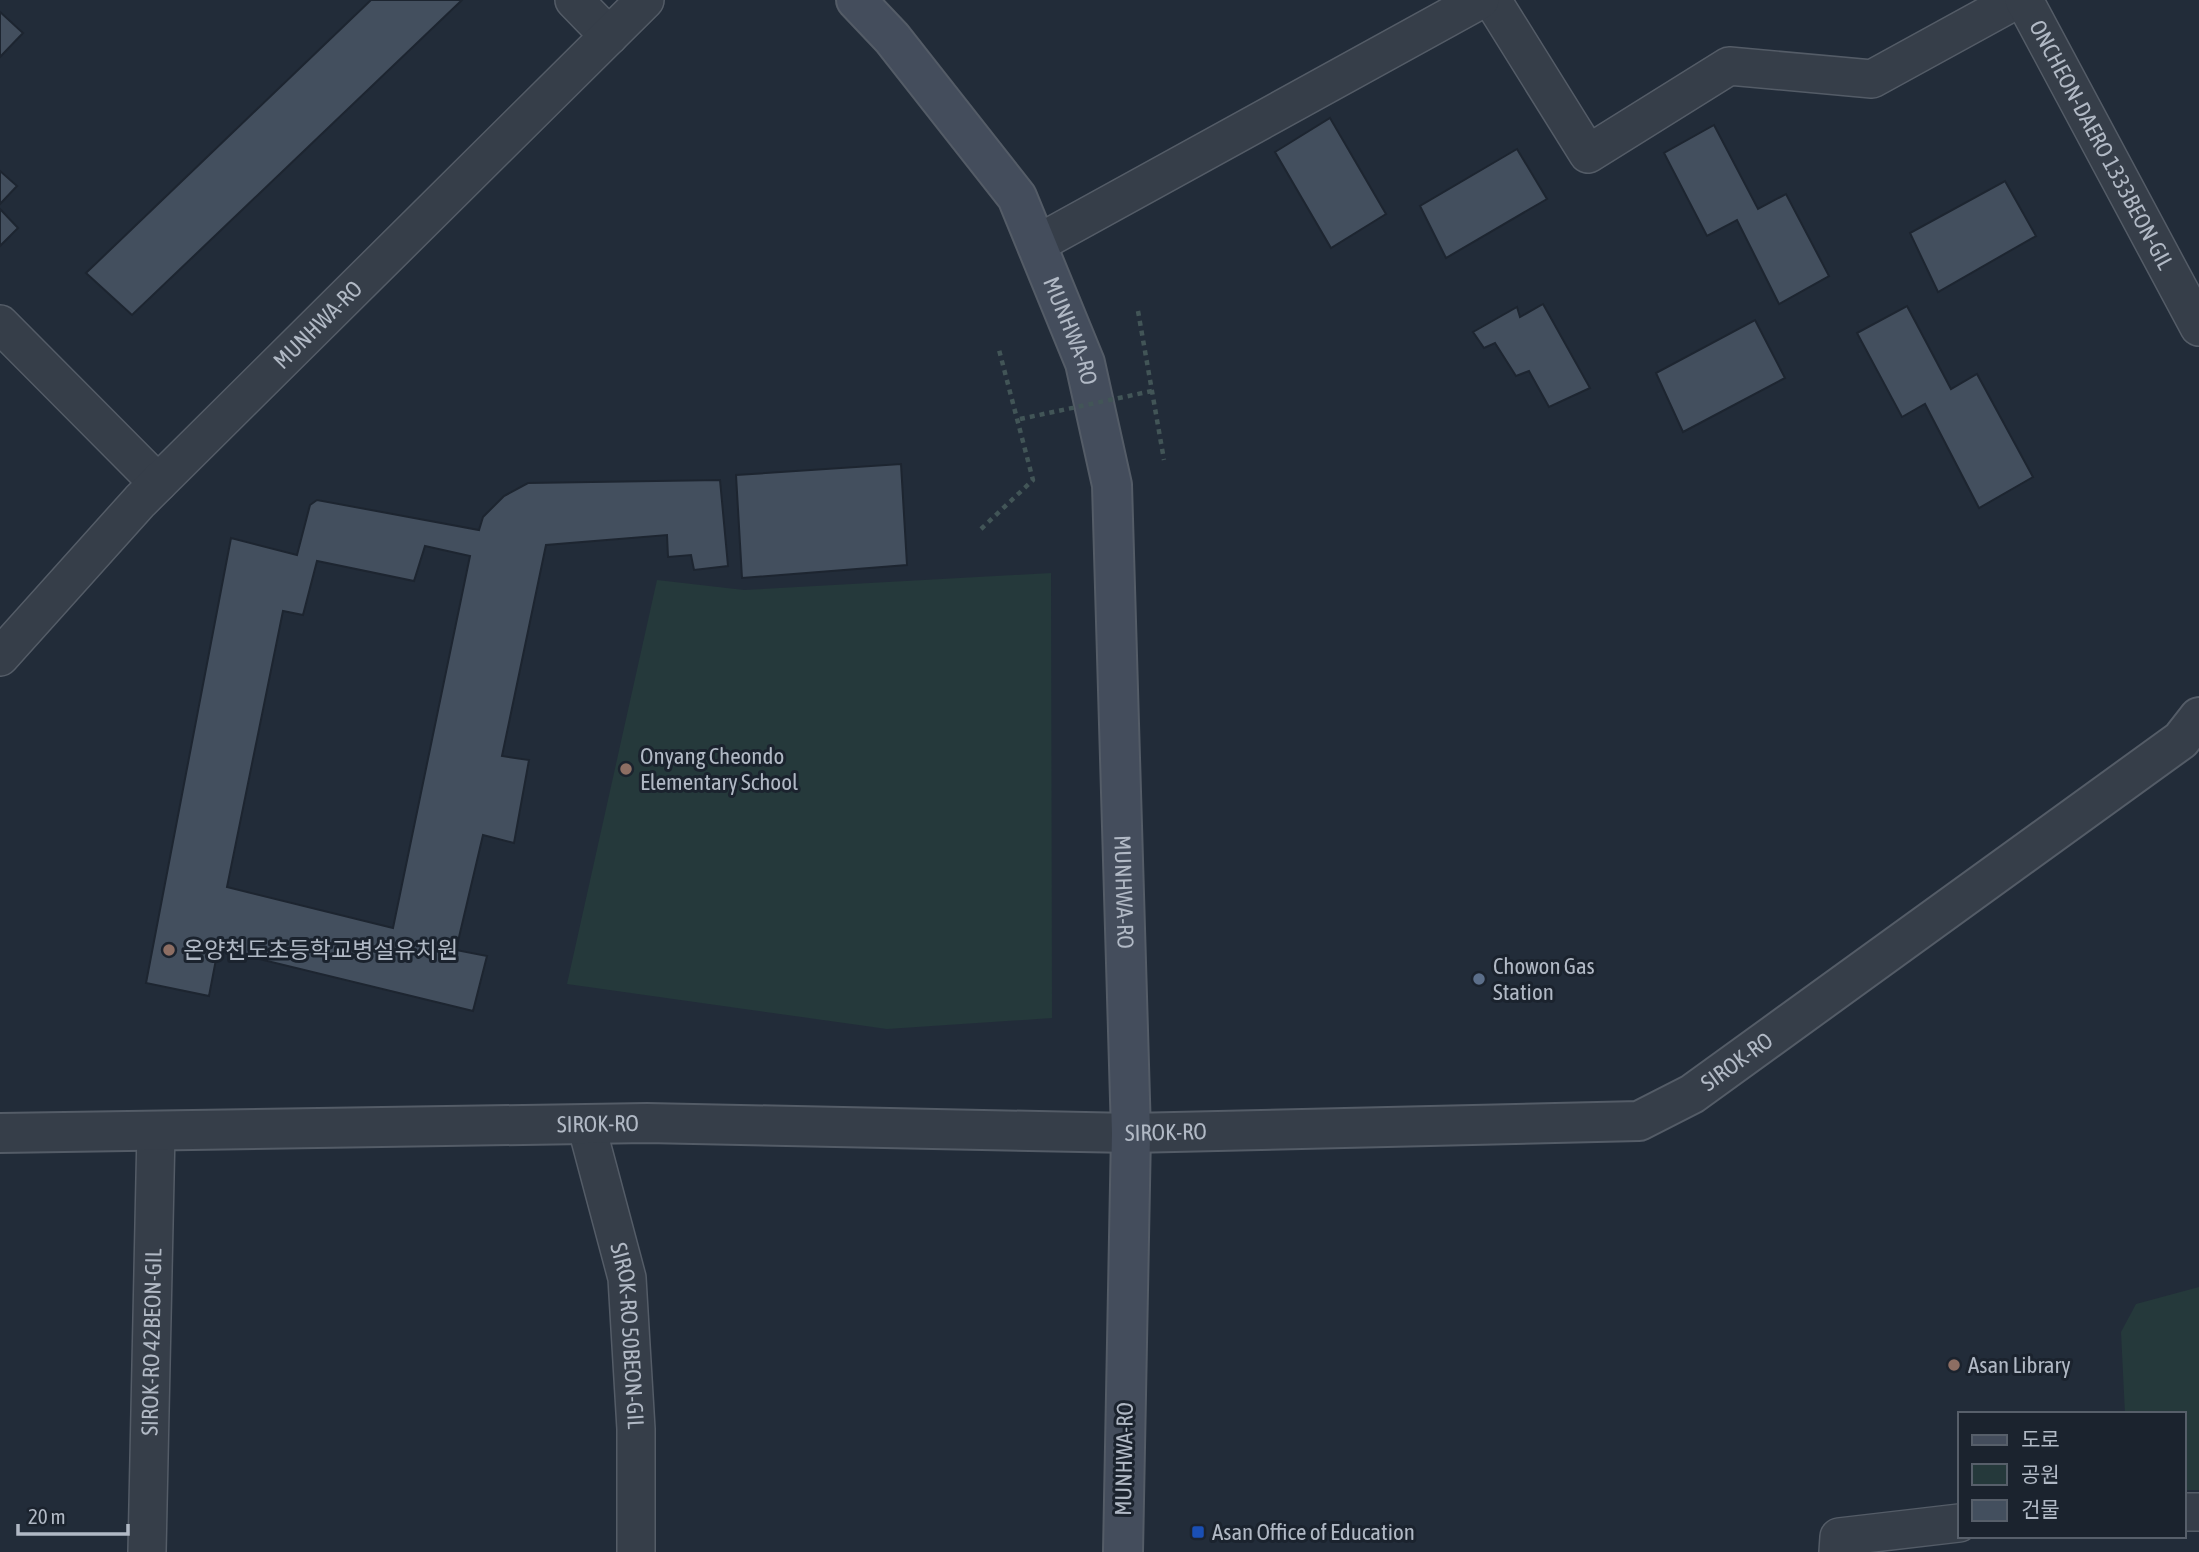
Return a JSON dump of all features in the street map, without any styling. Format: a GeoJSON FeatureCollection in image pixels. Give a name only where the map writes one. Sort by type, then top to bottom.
{"type":"FeatureCollection","features":[{"type":"Feature","properties":{"kind":"main road","name":"MUNHWA-RO"},"geometry":{"type":"LineString","coordinates":[[856,0],[892,38],[1017,197],[1085,363],[1112,485],[1131,1133],[1123,1552]]}},
{"type":"Feature","properties":{"kind":"street"},"geometry":{"type":"LineString","coordinates":[[574,0],[609,36]]}},
{"type":"Feature","properties":{"kind":"street","name":"MUNHWA-RO"},"geometry":{"type":"LineString","coordinates":[[0,657],[158,484],[645,0]]}},
{"type":"Feature","properties":{"kind":"street"},"geometry":{"type":"LineString","coordinates":[[1037,244],[1480,0]]}},
{"type":"Feature","properties":{"kind":"street"},"geometry":{"type":"LineString","coordinates":[[1492,0],[1587,154],[1729,66],[1872,79],[2015,0]]}},
{"type":"Feature","properties":{"kind":"street","name":"ONCHEON-DAERO 1333BEON-GIL"},"geometry":{"type":"LineString","coordinates":[[2024,0],[2199,327]]}},
{"type":"Feature","properties":{"kind":"street"},"geometry":{"type":"LineString","coordinates":[[0,324],[158,484]]}},
{"type":"Feature","properties":{"kind":"street","name":"SIROK-RO"},"geometry":{"type":"LineString","coordinates":[[0,1133],[586,1124],[1131,1133],[1639,1121],[1703,1086],[2180,740],[2199,717]]}},
{"type":"Feature","properties":{"kind":"street","name":"SIROK-RO 50BEON-GIL"},"geometry":{"type":"LineString","coordinates":[[586,1124],[627,1278],[636,1429],[636,1552]]}},
{"type":"Feature","properties":{"kind":"street","name":"SIROK-RO 42BEON-GIL"},"geometry":{"type":"LineString","coordinates":[[147,1552],[156,1130]]}},
{"type":"Feature","properties":{"kind":"street"},"geometry":{"type":"LineString","coordinates":[[1838,1552],[1839,1537],[1958,1523]]}},
{"type":"Feature","properties":{"kind":"path"},"geometry":{"type":"LineString","coordinates":[[1138,311],[1164,460]]}},
{"type":"Feature","properties":{"kind":"path"},"geometry":{"type":"LineString","coordinates":[[981,529],[1033,480],[1020,419],[998,346]]}},
{"type":"Feature","properties":{"kind":"path"},"geometry":{"type":"LineString","coordinates":[[1020,419],[1152,391]]}},
{"type":"Feature","properties":{"kind":"green space"},"geometry":{"type":"Polygon","coordinates":[[[1051,573],[1052,1018],[887,1029],[567,984],[657,580],[744,590],[1051,573]]]}},
{"type":"Feature","properties":{"kind":"green space"},"geometry":{"type":"Polygon","coordinates":[[[2199,1287],[2199,1490],[2185,1490],[2185,1412],[2125,1412],[2121,1332],[2136,1304],[2199,1287]]]}},
{"type":"Feature","properties":{"kind":"building"},"geometry":{"type":"Polygon","coordinates":[[[371,0],[462,0],[132,315],[86,273],[371,0]]]}},
{"type":"Feature","properties":{"kind":"building"},"geometry":{"type":"Polygon","coordinates":[[[0,12],[23,33],[0,57],[0,12]]]}},
{"type":"Feature","properties":{"kind":"building"},"geometry":{"type":"Polygon","coordinates":[[[1330,118],[1386,214],[1331,248],[1275,152],[1330,118]]]}},
{"type":"Feature","properties":{"kind":"building"},"geometry":{"type":"Polygon","coordinates":[[[1714,125],[1758,209],[1786,194],[1829,276],[1779,304],[1737,220],[1707,236],[1664,153],[1714,125]]]}},
{"type":"Feature","properties":{"kind":"building"},"geometry":{"type":"Polygon","coordinates":[[[1517,149],[1547,199],[1446,258],[1420,206],[1517,149]]]}},
{"type":"Feature","properties":{"kind":"building"},"geometry":{"type":"Polygon","coordinates":[[[0,171],[17,186],[0,204],[0,171]]]}},
{"type":"Feature","properties":{"kind":"building"},"geometry":{"type":"Polygon","coordinates":[[[2005,181],[2036,236],[1938,292],[1910,233],[2005,181]]]}},
{"type":"Feature","properties":{"kind":"building"},"geometry":{"type":"Polygon","coordinates":[[[0,209],[18,228],[0,246],[0,209]]]}},
{"type":"Feature","properties":{"kind":"building"},"geometry":{"type":"Polygon","coordinates":[[[1543,304],[1590,388],[1549,407],[1529,371],[1516,376],[1495,343],[1484,348],[1473,332],[1517,307],[1520,317],[1543,304]]]}},
{"type":"Feature","properties":{"kind":"building"},"geometry":{"type":"Polygon","coordinates":[[[1907,306],[1951,389],[1977,374],[2033,477],[1979,508],[1925,404],[1902,417],[1857,333],[1907,306]]]}},
{"type":"Feature","properties":{"kind":"building"},"geometry":{"type":"Polygon","coordinates":[[[1755,320],[1785,378],[1683,432],[1656,373],[1755,320]]]}},
{"type":"Feature","properties":{"kind":"building"},"geometry":{"type":"Polygon","coordinates":[[[901,464],[907,565],[742,578],[736,475],[901,464]]]}},
{"type":"Feature","properties":{"kind":"building"},"geometry":{"type":"Polygon","coordinates":[[[720,480],[728,566],[694,570],[691,555],[668,557],[667,535],[546,545],[502,756],[529,760],[514,843],[483,835],[456,950],[487,956],[473,1011],[218,949],[209,996],[146,983],[231,538],[297,555],[310,505],[317,500],[479,530],[483,517],[504,496],[528,483],[720,480]],[[425,546],[414,581],[317,561],[303,615],[283,611],[227,887],[393,928],[470,556],[425,546]]]}},
{"type":"Feature","properties":{"kind":"place","name":"Onyang Cheondo Elementary School"},"geometry":{"type":"Point","coordinates":[626,769]}},
{"type":"Feature","properties":{"kind":"place","name":"온양천도초등학교병설유치원"},"geometry":{"type":"Point","coordinates":[169,950]}},
{"type":"Feature","properties":{"kind":"place","name":"Chowon Gas Station"},"geometry":{"type":"Point","coordinates":[1479,979]}},
{"type":"Feature","properties":{"kind":"place","name":"Asan Library"},"geometry":{"type":"Point","coordinates":[1954,1365]}},
{"type":"Feature","properties":{"kind":"place","name":"Asan Office of Education"},"geometry":{"type":"Point","coordinates":[1198,1532]}}]}
